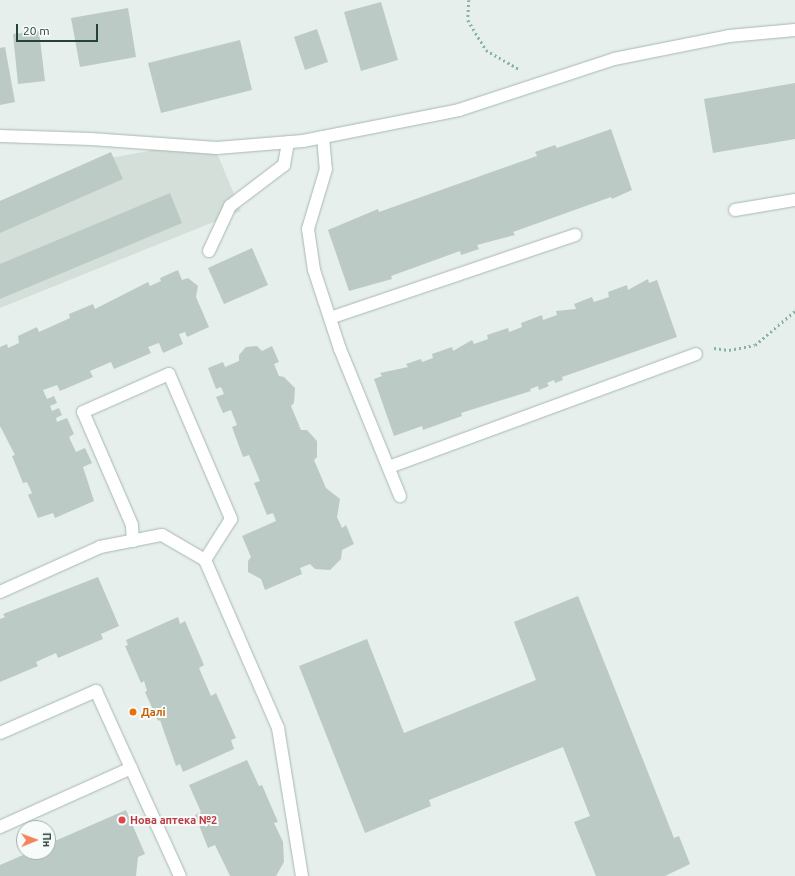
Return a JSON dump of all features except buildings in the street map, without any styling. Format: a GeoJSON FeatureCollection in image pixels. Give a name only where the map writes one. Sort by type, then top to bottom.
{"type":"FeatureCollection","features":[{"type":"Feature","properties":{"kind":"lane"},"geometry":{"type":"LineString","coordinates":[[0,136],[91,138],[217,148],[288,142],[323,137],[459,110],[614,59],[729,36],[795,30]]}},
{"type":"Feature","properties":{"kind":"lane"},"geometry":{"type":"LineString","coordinates":[[323,137],[326,168],[308,229],[314,270],[330,318],[400,496]]}},
{"type":"Feature","properties":{"kind":"lane"},"geometry":{"type":"LineString","coordinates":[[209,251],[230,206],[284,165],[288,142]]}},
{"type":"Feature","properties":{"kind":"lane"},"geometry":{"type":"LineString","coordinates":[[735,210],[795,200]]}},
{"type":"Feature","properties":{"kind":"lane"},"geometry":{"type":"LineString","coordinates":[[330,318],[575,235]]}},
{"type":"Feature","properties":{"kind":"lane"},"geometry":{"type":"LineString","coordinates":[[389,468],[696,354]]}},
{"type":"Feature","properties":{"kind":"lane"},"geometry":{"type":"LineString","coordinates":[[133,541],[132,525],[83,412],[169,374],[231,519],[205,560]]}},
{"type":"Feature","properties":{"kind":"lane"},"geometry":{"type":"LineString","coordinates":[[0,592],[100,547],[162,535],[205,560],[278,728],[302,876]]}},
{"type":"Feature","properties":{"kind":"lane"},"geometry":{"type":"LineString","coordinates":[[0,733],[96,691],[180,876]]}},
{"type":"Feature","properties":{"kind":"lane"},"geometry":{"type":"LineString","coordinates":[[0,827],[131,768]]}},
{"type":"Feature","properties":{"kind":"path"},"geometry":{"type":"LineString","coordinates":[[469,0],[468,20],[486,50],[541,84]]}},
{"type":"Feature","properties":{"kind":"path"},"geometry":{"type":"LineString","coordinates":[[696,354],[716,347],[729,350],[755,345],[795,311]]}},
{"type":"Feature","properties":{"kind":"shaded area"},"geometry":{"type":"Polygon","coordinates":[[[159,149],[217,153],[241,211],[0,308],[0,201],[94,161],[159,149]]]}},
{"type":"Feature","properties":{"kind":"place","name":"Далі"},"geometry":{"type":"Point","coordinates":[133,712]}},
{"type":"Feature","properties":{"kind":"place","name":"Нова аптека №2"},"geometry":{"type":"Point","coordinates":[122,820]}}]}
